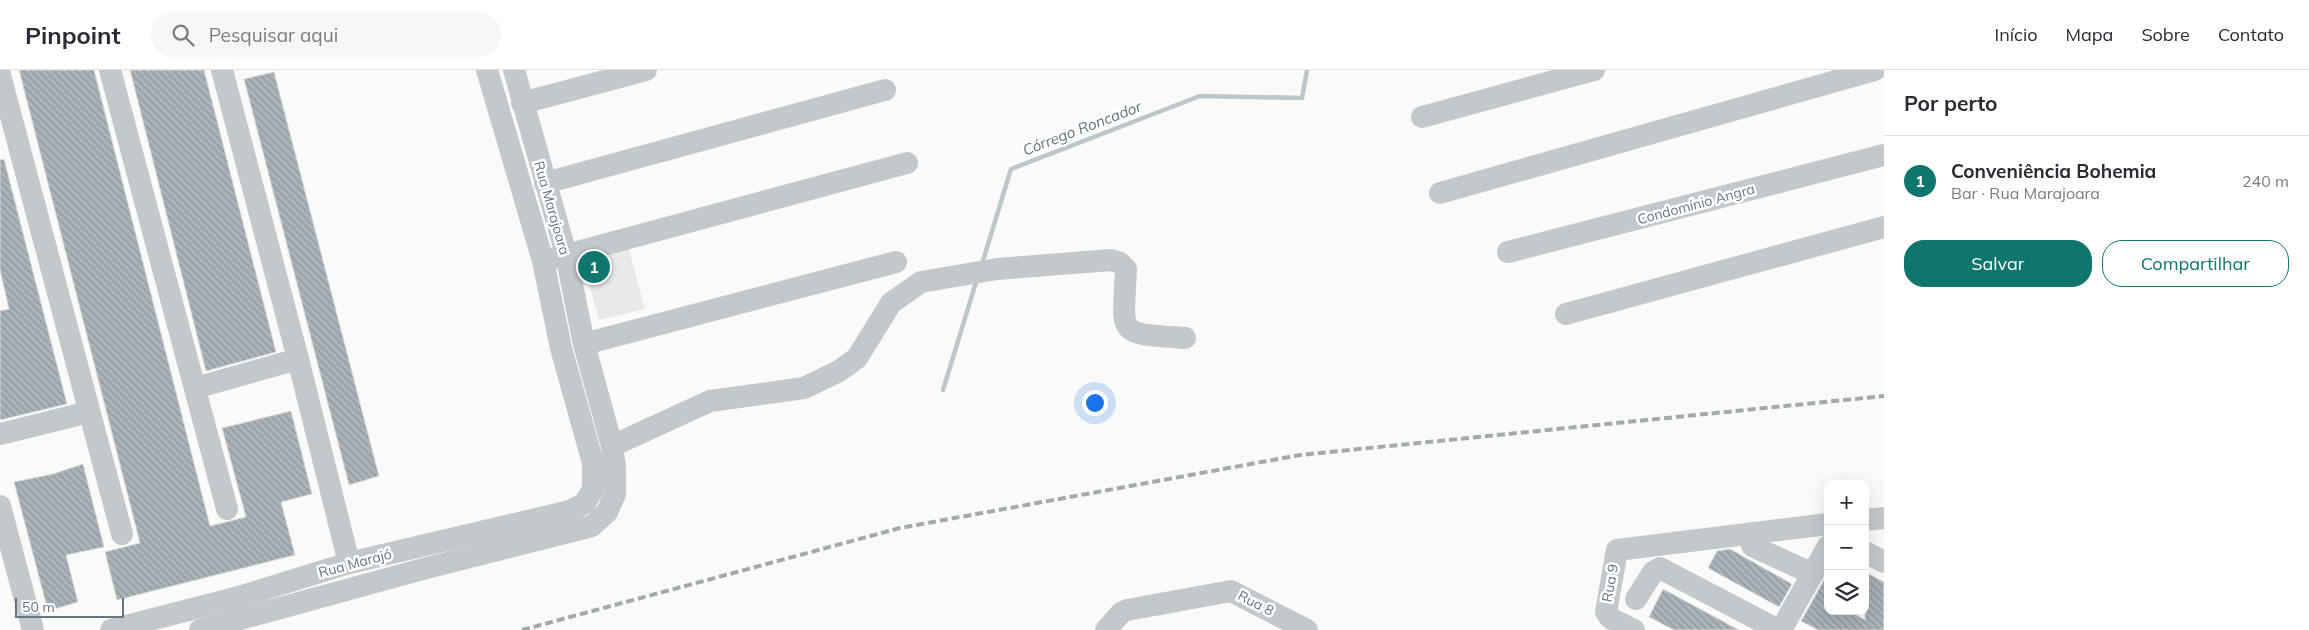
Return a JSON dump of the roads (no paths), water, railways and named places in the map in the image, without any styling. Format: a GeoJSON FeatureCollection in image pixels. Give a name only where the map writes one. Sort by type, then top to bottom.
{"type":"FeatureCollection","features":[{"type":"Feature","properties":{"kind":"street"},"geometry":{"type":"LineString","coordinates":[[110,70],[227,509]]}},
{"type":"Feature","properties":{"kind":"street"},"geometry":{"type":"LineString","coordinates":[[222,70],[298,359],[349,563]]}},
{"type":"Feature","properties":{"kind":"street","name":"Rua Marajoara"},"geometry":{"type":"LineString","coordinates":[[487,70],[543,261],[562,348],[594,463],[593,489]]}},
{"type":"Feature","properties":{"kind":"street","name":"Rua Marajoara"},"geometry":{"type":"LineString","coordinates":[[514,70],[566,254],[584,344],[612,446],[616,467],[615,494]]}},
{"type":"Feature","properties":{"kind":"street"},"geometry":{"type":"LineString","coordinates":[[522,103],[646,70]]}},
{"type":"Feature","properties":{"kind":"street"},"geometry":{"type":"LineString","coordinates":[[1422,118],[1594,70]]}},
{"type":"Feature","properties":{"kind":"street"},"geometry":{"type":"LineString","coordinates":[[1440,192],[1875,70]]}},
{"type":"Feature","properties":{"kind":"street"},"geometry":{"type":"LineString","coordinates":[[0,76],[122,534]]}},
{"type":"Feature","properties":{"kind":"street"},"geometry":{"type":"LineString","coordinates":[[545,183],[885,90]]}},
{"type":"Feature","properties":{"kind":"street","name":"Condomínio Angra"},"geometry":{"type":"LineString","coordinates":[[1508,252],[1884,155]]}},
{"type":"Feature","properties":{"kind":"street"},"geometry":{"type":"LineString","coordinates":[[543,261],[907,163]]}},
{"type":"Feature","properties":{"kind":"street"},"geometry":{"type":"LineString","coordinates":[[1566,314],[1884,228]]}},
{"type":"Feature","properties":{"kind":"street"},"geometry":{"type":"LineString","coordinates":[[612,446],[710,401],[804,388],[839,370],[857,358],[892,303],[921,282],[997,269],[1111,260],[1120,263],[1126,269],[1124,323],[1130,331],[1138,335],[1185,338]]}},
{"type":"Feature","properties":{"kind":"street"},"geometry":{"type":"LineString","coordinates":[[584,344],[896,262]]}},
{"type":"Feature","properties":{"kind":"street"},"geometry":{"type":"LineString","coordinates":[[195,388],[298,359]]}},
{"type":"Feature","properties":{"kind":"street"},"geometry":{"type":"LineString","coordinates":[[0,434],[89,412]]}},
{"type":"Feature","properties":{"kind":"street"},"geometry":{"type":"LineString","coordinates":[[593,489],[615,494]]}},
{"type":"Feature","properties":{"kind":"street","name":"Rua Marajó"},"geometry":{"type":"LineString","coordinates":[[111,630],[280,584],[349,563],[570,511],[585,503],[593,489]]}},
{"type":"Feature","properties":{"kind":"street","name":"Rua Marajó"},"geometry":{"type":"LineString","coordinates":[[200,630],[423,569],[592,526],[607,512],[615,494]]}},
{"type":"Feature","properties":{"kind":"street"},"geometry":{"type":"LineString","coordinates":[[0,506],[33,630]]}},
{"type":"Feature","properties":{"kind":"street"},"geometry":{"type":"LineString","coordinates":[[1869,520],[1884,518]]}},
{"type":"Feature","properties":{"kind":"street","name":"Rua 9"},"geometry":{"type":"LineString","coordinates":[[1634,630],[1610,618],[1606,612],[1617,550],[1824,524]]}},
{"type":"Feature","properties":{"kind":"street"},"geometry":{"type":"LineString","coordinates":[[1752,546],[1813,574]]}},
{"type":"Feature","properties":{"kind":"street"},"geometry":{"type":"LineString","coordinates":[[1636,599],[1653,572],[1660,568],[1779,630],[1824,553]]}},
{"type":"Feature","properties":{"kind":"street"},"geometry":{"type":"LineString","coordinates":[[1869,554],[1884,562]]}},
{"type":"Feature","properties":{"kind":"street"},"geometry":{"type":"LineString","coordinates":[[280,584],[286,607]]}},
{"type":"Feature","properties":{"kind":"street","name":"Rua 8"},"geometry":{"type":"LineString","coordinates":[[1106,630],[1121,613],[1127,610],[1231,591],[1307,630]]}},
{"type":"Feature","properties":{"kind":"waterway","name":"Córrego Roncador"},"geometry":{"type":"LineString","coordinates":[[982,264],[1011,169],[1200,96],[1302,98],[1307,70]]}},
{"type":"Feature","properties":{"kind":"waterway","name":"Córrego Roncador"},"geometry":{"type":"LineString","coordinates":[[943,390],[977,279]]}},
{"type":"Feature","properties":{"kind":"railway"},"geometry":{"type":"LineString","coordinates":[[522,630],[900,528],[1300,455],[1884,396]]}},
{"type":"Feature","properties":{"kind":"place","name":"Conveniência Bohemia"},"geometry":{"type":"Point","coordinates":[594,267]}}]}
